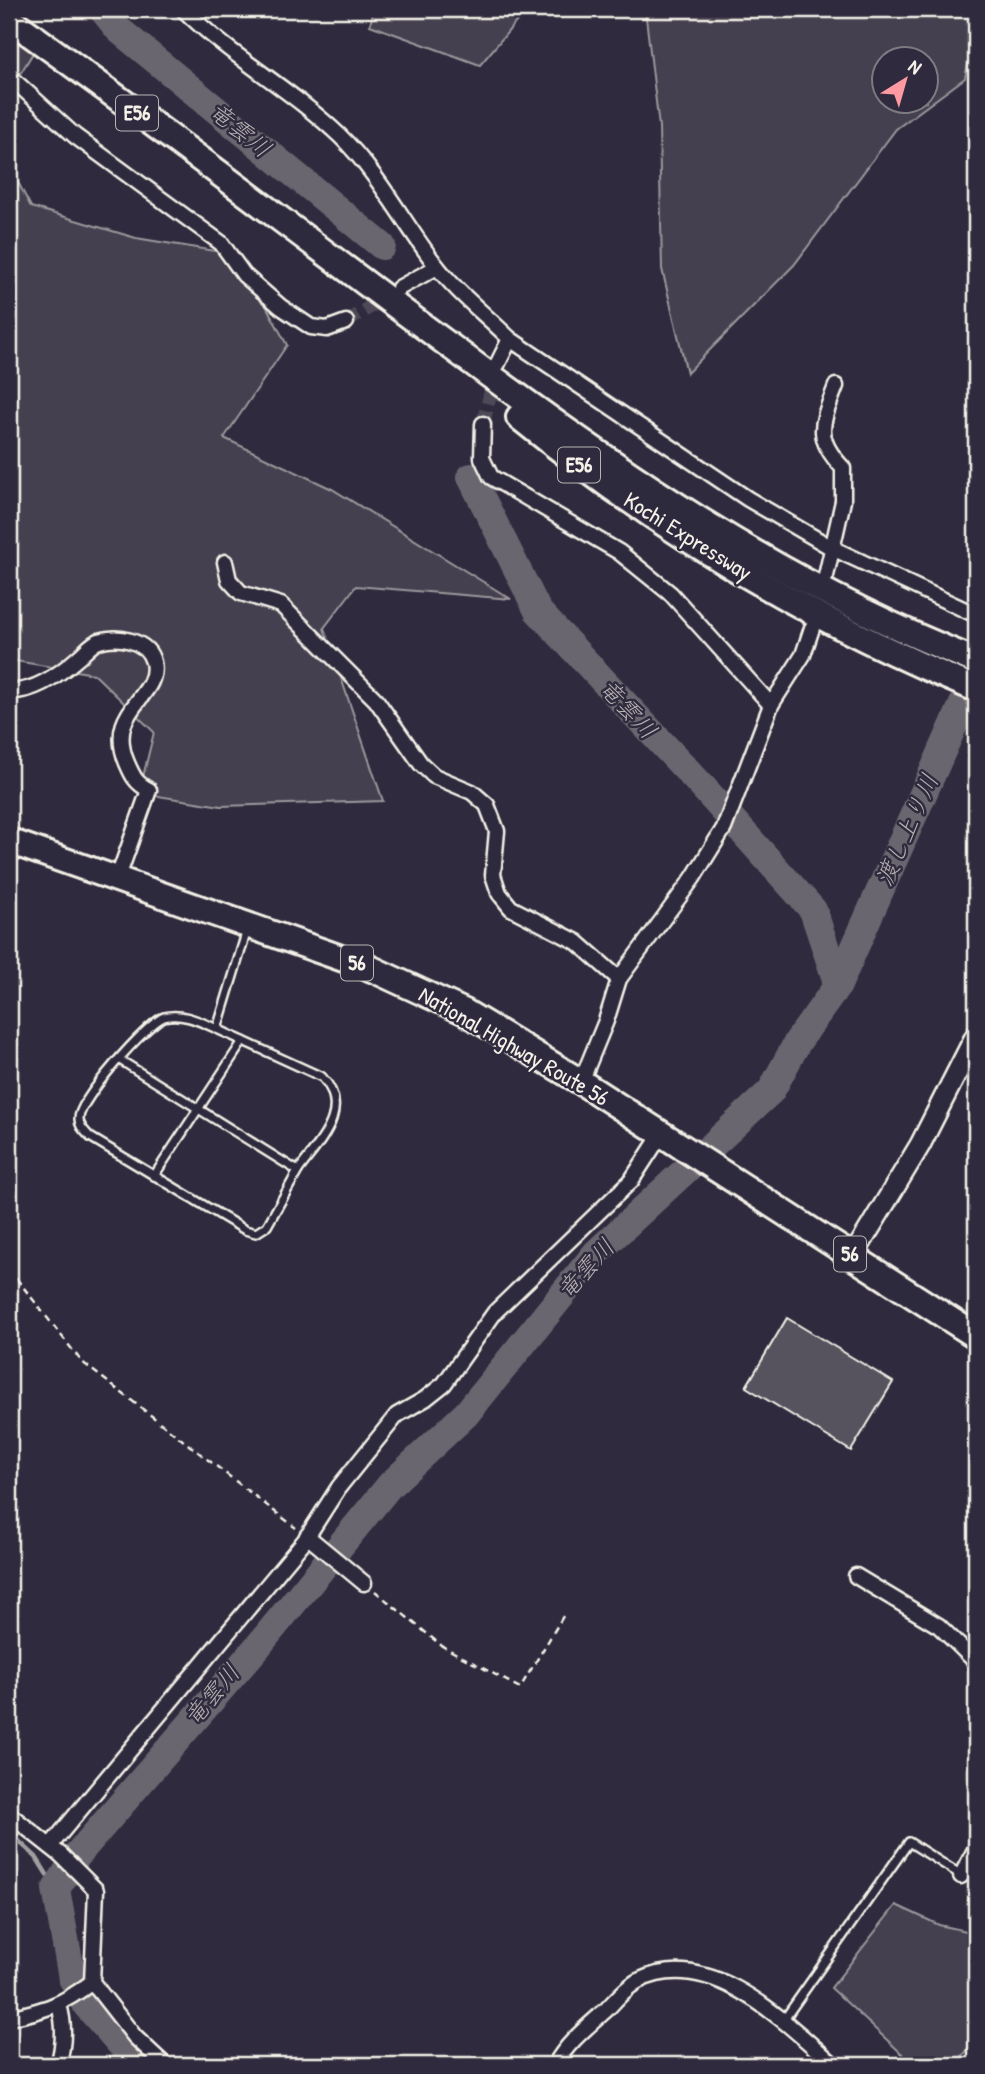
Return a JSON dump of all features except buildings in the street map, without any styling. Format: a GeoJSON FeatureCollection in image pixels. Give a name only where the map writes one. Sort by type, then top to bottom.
{"type":"FeatureCollection","features":[{"type":"Feature","properties":{"kind":"highway","name":"Kochi Expressway"},"geometry":{"type":"LineString","coordinates":[[9,19],[592,451],[706,526],[839,600],[976,661]]}},
{"type":"Feature","properties":{"kind":"highway","name":"Kochi Expressway"},"geometry":{"type":"LineString","coordinates":[[264,208],[579,466],[697,545],[828,620],[929,670],[976,689]]}},
{"type":"Feature","properties":{"kind":"highway","name":"National Highway Route 56"},"geometry":{"type":"LineString","coordinates":[[9,842],[372,969],[465,1012],[581,1082],[976,1336]]}},
{"type":"Feature","properties":{"kind":"street"},"geometry":{"type":"LineString","coordinates":[[183,9],[213,39],[304,105],[341,138],[377,181],[437,267],[510,339],[748,499],[832,548],[976,615]]}},
{"type":"Feature","properties":{"kind":"street"},"geometry":{"type":"LineString","coordinates":[[9,76],[75,136],[220,243],[244,275],[281,307],[311,327],[327,329],[346,322]]}},
{"type":"Feature","properties":{"kind":"street"},"geometry":{"type":"LineString","coordinates":[[399,288],[437,267]]}},
{"type":"Feature","properties":{"kind":"street"},"geometry":{"type":"LineString","coordinates":[[497,365],[510,339]]}},
{"type":"Feature","properties":{"kind":"street"},"geometry":{"type":"LineString","coordinates":[[826,576],[843,501],[843,468],[825,450],[821,425],[836,386]]}},
{"type":"Feature","properties":{"kind":"street"},"geometry":{"type":"LineString","coordinates":[[483,424],[482,458],[491,477],[619,552],[671,594],[771,705]]}},
{"type":"Feature","properties":{"kind":"street"},"geometry":{"type":"LineString","coordinates":[[225,562],[229,580],[241,593],[281,605],[376,700],[421,764],[434,776],[472,793],[487,805],[497,831],[493,875],[499,893],[511,908],[577,942],[619,979]]}},
{"type":"Feature","properties":{"kind":"street"},"geometry":{"type":"LineString","coordinates":[[581,1082],[606,1021],[619,979],[693,878],[723,828],[771,705],[803,655],[812,628]]}},
{"type":"Feature","properties":{"kind":"street"},"geometry":{"type":"LineString","coordinates":[[9,691],[20,692],[57,675],[97,641],[121,638],[143,646],[153,661],[153,681],[123,720],[121,748],[134,782],[149,790],[117,880]]}},
{"type":"Feature","properties":{"kind":"street"},"geometry":{"type":"LineString","coordinates":[[853,1256],[920,1145],[976,1035]]}},
{"type":"Feature","properties":{"kind":"street"},"geometry":{"type":"LineString","coordinates":[[56,1850],[307,1536],[339,1487],[397,1415],[444,1384],[495,1312],[631,1181],[670,1139]]}},
{"type":"Feature","properties":{"kind":"street"},"geometry":{"type":"LineString","coordinates":[[307,1536],[364,1583]]}},
{"type":"Feature","properties":{"kind":"street"},"geometry":{"type":"LineString","coordinates":[[856,1576],[939,1626],[976,1662]]}},
{"type":"Feature","properties":{"kind":"street"},"geometry":{"type":"LineString","coordinates":[[9,1814],[56,1850],[96,1890],[89,1984],[135,2037],[165,2065]]}},
{"type":"Feature","properties":{"kind":"street"},"geometry":{"type":"LineString","coordinates":[[961,1876],[976,1848]]}},
{"type":"Feature","properties":{"kind":"street"},"geometry":{"type":"LineString","coordinates":[[555,2065],[563,2050],[635,1982],[661,1972],[688,1972],[728,1984],[751,1996],[834,2065]]}},
{"type":"Feature","properties":{"kind":"street"},"geometry":{"type":"LineString","coordinates":[[9,2018],[63,2003],[89,1984]]}},
{"type":"Feature","properties":{"kind":"street"},"geometry":{"type":"LineString","coordinates":[[58,2065],[63,2050],[63,2003]]}},
{"type":"Feature","properties":{"kind":"lane"},"geometry":{"type":"LineString","coordinates":[[217,1029],[248,925]]}},
{"type":"Feature","properties":{"kind":"lane"},"geometry":{"type":"LineString","coordinates":[[166,1017],[197,1020],[217,1029],[322,1077],[333,1089],[336,1108],[326,1132],[298,1171],[267,1226],[256,1233],[245,1230],[155,1176],[81,1128],[78,1118],[83,1104],[151,1023],[166,1017]]}},
{"type":"Feature","properties":{"kind":"lane"},"geometry":{"type":"LineString","coordinates":[[155,1176],[243,1041]]}},
{"type":"Feature","properties":{"kind":"lane"},"geometry":{"type":"LineString","coordinates":[[120,1060],[298,1171]]}},
{"type":"Feature","properties":{"kind":"lane"},"geometry":{"type":"LineString","coordinates":[[783,2021],[909,1842],[961,1876]]}},
{"type":"Feature","properties":{"kind":"path"},"geometry":{"type":"LineString","coordinates":[[9,1269],[82,1362],[307,1536]]}},
{"type":"Feature","properties":{"kind":"path"},"geometry":{"type":"LineString","coordinates":[[364,1583],[442,1646],[520,1688],[565,1613]]}},
{"type":"Feature","properties":{"kind":"shaded area"},"geometry":{"type":"Polygon","coordinates":[[[9,9],[39,43],[9,92],[9,9]]]}},
{"type":"Feature","properties":{"kind":"shaded area"},"geometry":{"type":"Polygon","coordinates":[[[374,9],[527,9],[480,65],[370,25],[374,9]]]}},
{"type":"Feature","properties":{"kind":"shaded area"},"geometry":{"type":"Polygon","coordinates":[[[645,9],[976,9],[976,26],[965,78],[940,96],[940,46],[870,46],[870,116],[914,116],[896,129],[794,265],[687,373],[662,269],[659,127],[645,9]]]}},
{"type":"Feature","properties":{"kind":"shaded area"},"geometry":{"type":"Polygon","coordinates":[[[9,165],[31,207],[136,238],[239,255],[287,345],[224,438],[332,489],[511,599],[356,586],[324,628],[383,801],[221,806],[139,793],[154,732],[94,674],[9,660],[13,450],[9,448],[9,165]]]}},
{"type":"Feature","properties":{"kind":"shaded area"},"geometry":{"type":"Polygon","coordinates":[[[896,1905],[939,1925],[976,1933],[976,2040],[955,2065],[914,2065],[831,1988],[896,1905]]]}},
{"type":"Feature","properties":{"kind":"waterway","name":"竜雲川"},"geometry":{"type":"LineString","coordinates":[[102,9],[119,30],[382,246]]}},
{"type":"Feature","properties":{"kind":"waterway","name":"竜雲川"},"geometry":{"type":"LineString","coordinates":[[471,477],[538,611],[813,910],[838,985]]}},
{"type":"Feature","properties":{"kind":"waterway","name":"竜雲川"},"geometry":{"type":"LineString","coordinates":[[139,2065],[87,2006],[72,1978],[56,1889],[78,1854],[259,1645],[390,1485],[466,1414],[596,1253],[771,1091],[798,1041],[838,985],[976,675]]}},
{"type":"Feature","properties":{"kind":"waterway"},"geometry":{"type":"LineString","coordinates":[[9,1832],[36,1857],[56,1889]]}},
{"type":"Feature","properties":{"kind":"tunnel"},"geometry":{"type":"LineString","coordinates":[[346,322],[389,295]]}},
{"type":"Feature","properties":{"kind":"tunnel"},"geometry":{"type":"LineString","coordinates":[[483,424],[495,374]]}},
{"type":"Feature","properties":{"kind":"water label","name":"渡し上り川"},"geometry":{"type":"Point","coordinates":[907,830]}}]}
